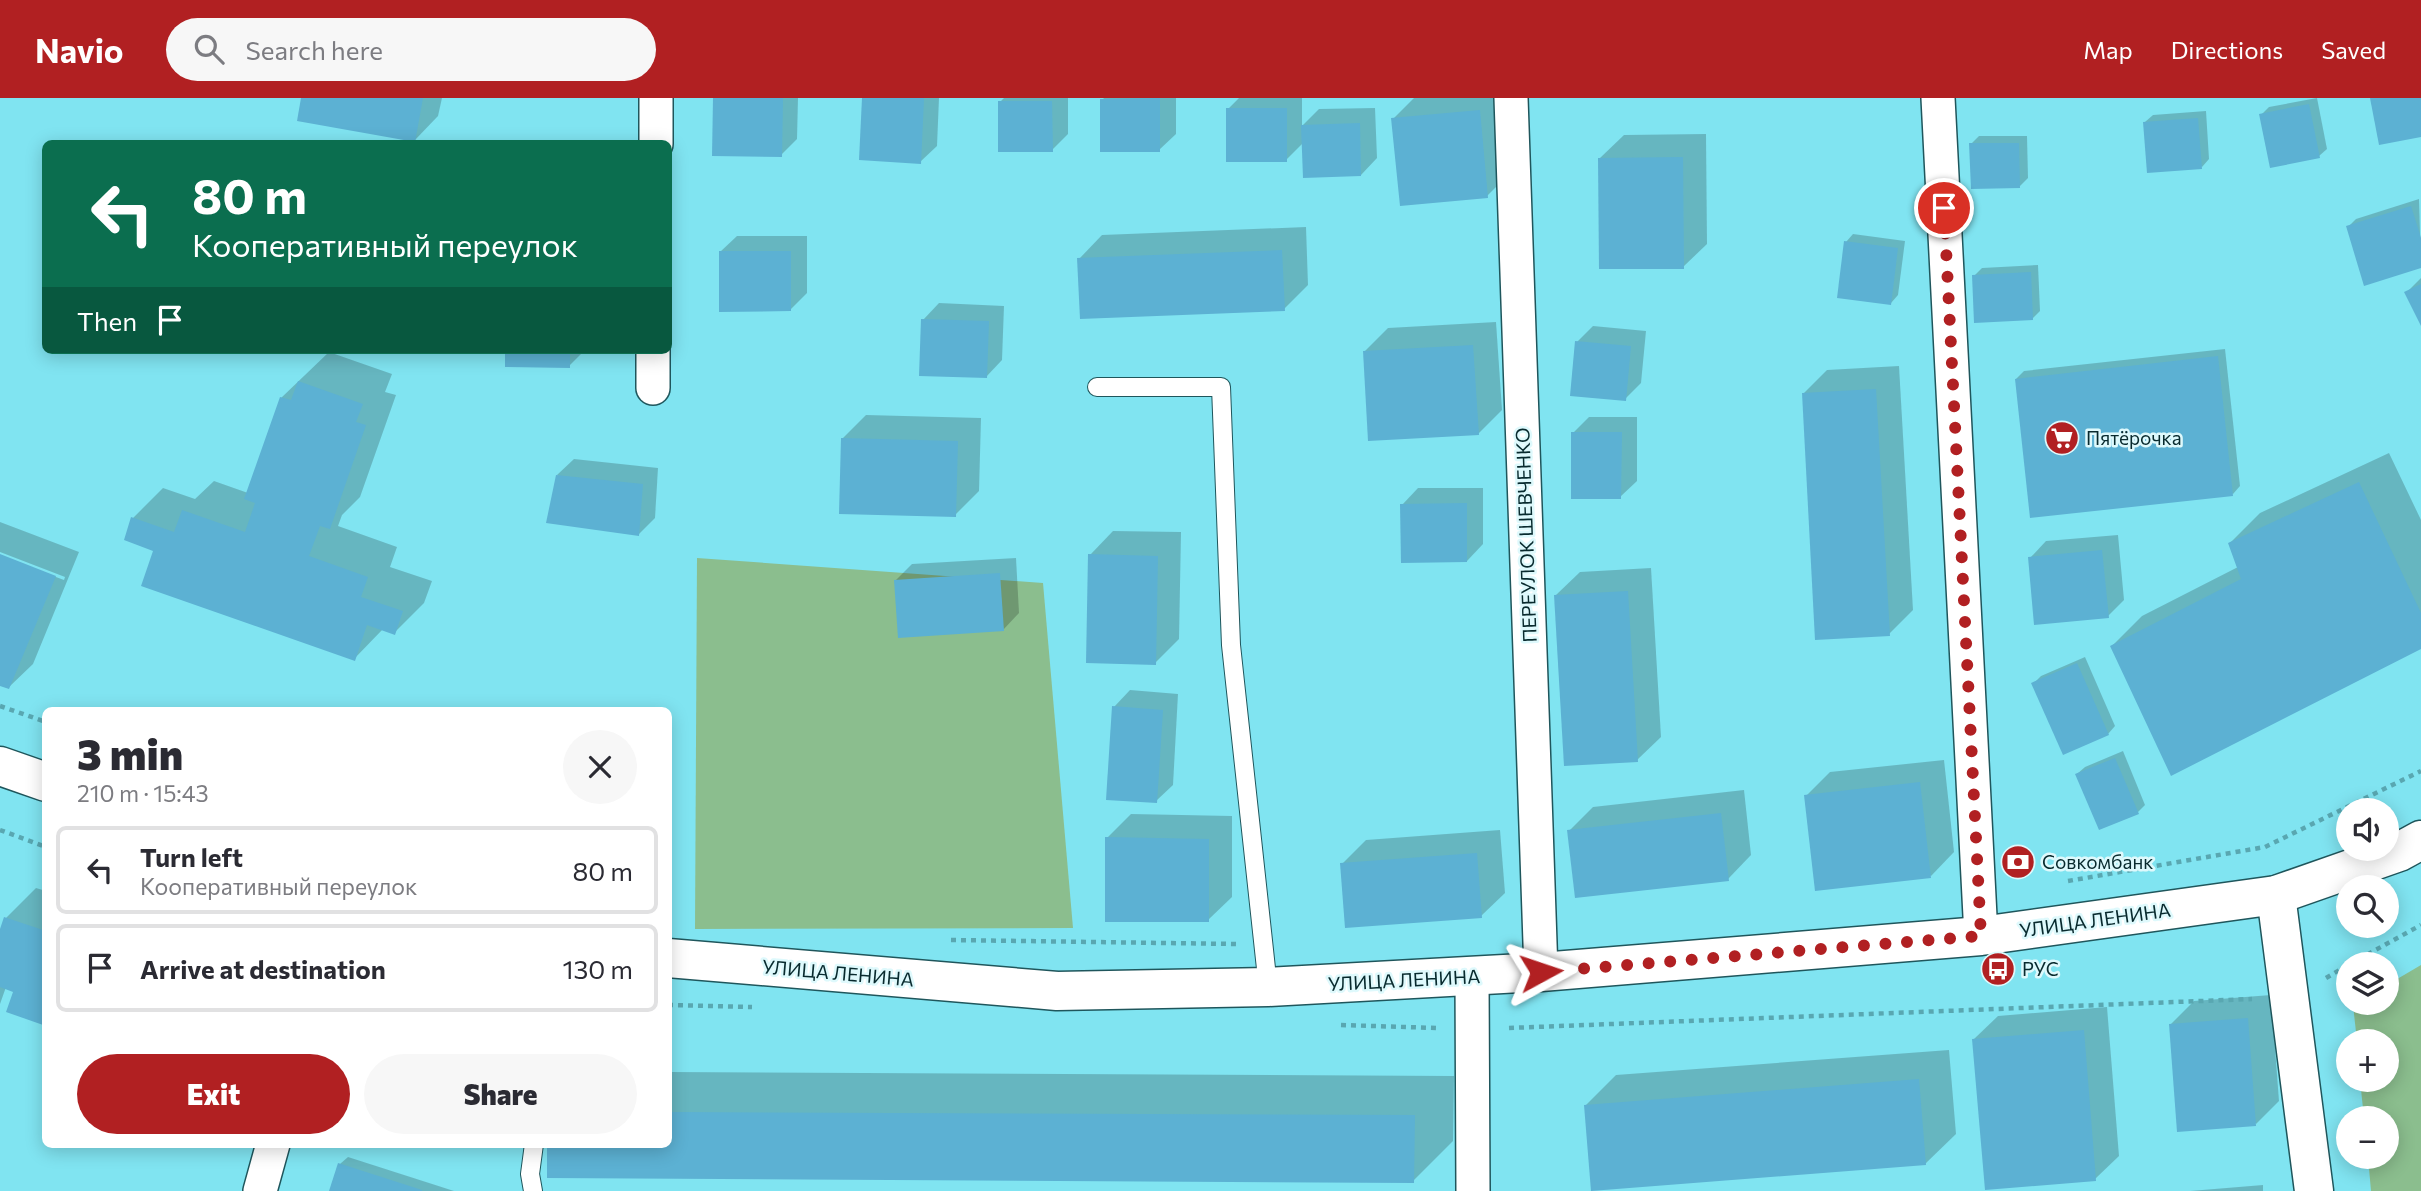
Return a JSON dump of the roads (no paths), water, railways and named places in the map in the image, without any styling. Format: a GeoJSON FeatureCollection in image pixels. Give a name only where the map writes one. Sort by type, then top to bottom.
{"type":"FeatureCollection","features":[{"type":"Feature","properties":{"kind":"main road"},"geometry":{"type":"LineString","coordinates":[[0,766],[42,781]]}},
{"type":"Feature","properties":{"kind":"main road","name":"УЛИЦА ЛЕНИНА"},"geometry":{"type":"LineString","coordinates":[[672,958],[1057,991],[1268,987],[1541,972],[1981,936],[2276,895],[2399,852],[2421,839]]}},
{"type":"Feature","properties":{"kind":"main road"},"geometry":{"type":"LineString","coordinates":[[2276,895],[2314,1191]]}},
{"type":"Feature","properties":{"kind":"street"},"geometry":{"type":"LineString","coordinates":[[656,98],[656,140]]}},
{"type":"Feature","properties":{"kind":"street","name":"ПЕРЕУЛОК ШЕВЧЕНКО"},"geometry":{"type":"LineString","coordinates":[[1511,98],[1541,972]]}},
{"type":"Feature","properties":{"kind":"street"},"geometry":{"type":"LineString","coordinates":[[1938,98],[1981,936]]}},
{"type":"Feature","properties":{"kind":"street"},"geometry":{"type":"LineString","coordinates":[[653,354],[653,388]]}},
{"type":"Feature","properties":{"kind":"street"},"geometry":{"type":"LineString","coordinates":[[1472,976],[1473,1191]]}},
{"type":"Feature","properties":{"kind":"street"},"geometry":{"type":"LineString","coordinates":[[260,1191],[272,1148]]}},
{"type":"Feature","properties":{"kind":"lane"},"geometry":{"type":"LineString","coordinates":[[1097,387],[1221,387],[1231,645],[1268,987]]}},
{"type":"Feature","properties":{"kind":"lane"},"geometry":{"type":"LineString","coordinates":[[533,1148],[530,1174],[533,1191]]}},
{"type":"Feature","properties":{"kind":"place","name":"Пятёрочка"},"geometry":{"type":"Point","coordinates":[2062,438]}},
{"type":"Feature","properties":{"kind":"place","name":"Совкомбанк"},"geometry":{"type":"Point","coordinates":[2018,862]}},
{"type":"Feature","properties":{"kind":"place","name":"РУС"},"geometry":{"type":"Point","coordinates":[1998,969]}}]}
